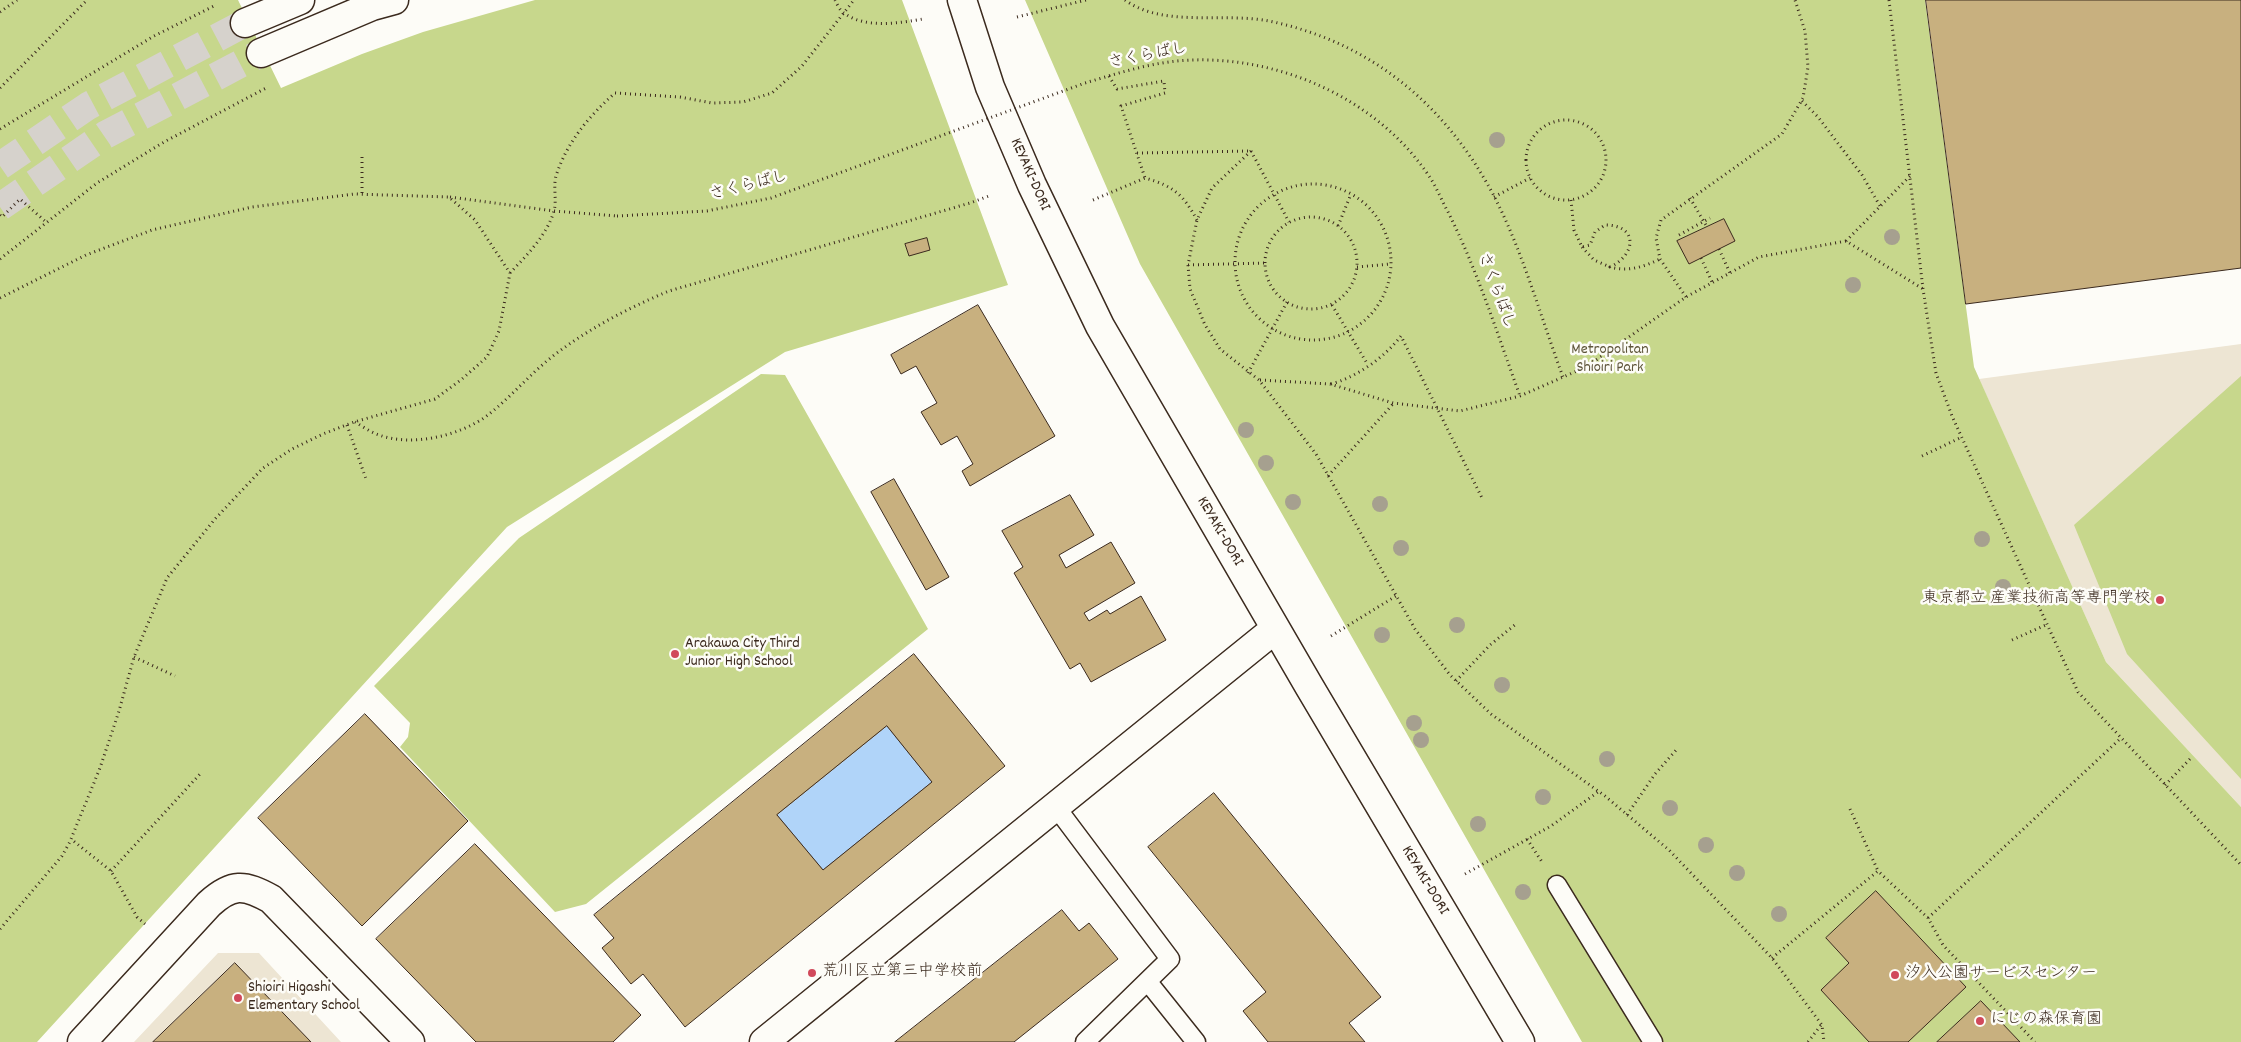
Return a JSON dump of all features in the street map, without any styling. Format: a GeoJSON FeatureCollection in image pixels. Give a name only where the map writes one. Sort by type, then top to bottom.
{"type":"FeatureCollection","features":[{"type":"Feature","properties":{"kind":"street"},"geometry":{"type":"LineString","coordinates":[[245,23],[300,0]]}},
{"type":"Feature","properties":{"kind":"street"},"geometry":{"type":"LineString","coordinates":[[261,53],[372,6],[394,0]]}},
{"type":"Feature","properties":{"kind":"street","name":"KEYAKI-DORI"},"geometry":{"type":"LineString","coordinates":[[962,0],[990,87],[1032,185],[1100,326],[1275,629],[1520,1042]]}},
{"type":"Feature","properties":{"kind":"street"},"geometry":{"type":"LineString","coordinates":[[764,1042],[1275,629]]}},
{"type":"Feature","properties":{"kind":"street"},"geometry":{"type":"LineString","coordinates":[[82,1042],[209,904],[230,888],[240,887],[256,891],[271,899],[410,1042]]}},
{"type":"Feature","properties":{"kind":"lane"},"geometry":{"type":"LineString","coordinates":[[1056,807],[1170,959],[1085,1042]]}},
{"type":"Feature","properties":{"kind":"lane"},"geometry":{"type":"LineString","coordinates":[[1557,885],[1653,1042]]}},
{"type":"Feature","properties":{"kind":"lane"},"geometry":{"type":"LineString","coordinates":[[1148,982],[1196,1042]]}},
{"type":"Feature","properties":{"kind":"path"},"geometry":{"type":"LineString","coordinates":[[0,12],[17,0]]}},
{"type":"Feature","properties":{"kind":"path"},"geometry":{"type":"LineString","coordinates":[[0,88],[87,0]]}},
{"type":"Feature","properties":{"kind":"path"},"geometry":{"type":"LineString","coordinates":[[835,0],[843,13],[870,23],[902,23],[923,19]]}},
{"type":"Feature","properties":{"kind":"path"},"geometry":{"type":"LineString","coordinates":[[0,929],[62,856],[71,839],[100,768],[134,657],[167,578],[215,519],[263,468],[292,449],[354,422],[435,399],[487,357],[499,331],[510,273],[535,246],[554,211],[556,178],[570,144],[592,113],[615,93],[680,97],[712,103],[743,102],[772,93],[802,66],[854,0]]}},
{"type":"Feature","properties":{"kind":"path"},"geometry":{"type":"LineString","coordinates":[[1017,17],[1086,0]]}},
{"type":"Feature","properties":{"kind":"path"},"geometry":{"type":"LineString","coordinates":[[1125,0],[1134,6],[1160,16],[1250,18],[1306,30],[1358,53],[1398,79],[1428,103],[1465,148],[1494,197],[1509,230],[1563,377]]}},
{"type":"Feature","properties":{"kind":"path"},"geometry":{"type":"LineString","coordinates":[[1686,297],[1660,259],[1656,238],[1661,220],[1690,198],[1747,161],[1782,134],[1802,101],[1808,67],[1805,31],[1795,0]]}},
{"type":"Feature","properties":{"kind":"path"},"geometry":{"type":"LineString","coordinates":[[1889,0],[1923,289],[1936,372],[1962,437],[2078,692],[2241,866]]}},
{"type":"Feature","properties":{"kind":"path"},"geometry":{"type":"LineString","coordinates":[[0,129],[154,36],[219,4]]}},
{"type":"Feature","properties":{"kind":"path","name":"さくらばし"},"geometry":{"type":"LineString","coordinates":[[0,298],[86,255],[152,230],[252,207],[362,194],[449,197],[554,211],[617,216],[708,211],[771,198],[1109,76],[1137,68],[1190,60],[1243,61],[1301,78],[1348,98],[1395,135],[1430,176],[1465,244],[1520,396]]}},
{"type":"Feature","properties":{"kind":"path"},"geometry":{"type":"LineString","coordinates":[[1109,76],[1117,89],[1164,81],[1164,93],[1121,106],[1145,178]]}},
{"type":"Feature","properties":{"kind":"path"},"geometry":{"type":"LineString","coordinates":[[0,259],[97,183],[164,142],[277,82]]}},
{"type":"Feature","properties":{"kind":"path"},"geometry":{"type":"LineString","coordinates":[[1802,101],[1818,117],[1862,175],[1880,206]]}},
{"type":"Feature","properties":{"kind":"path"},"geometry":{"type":"LineString","coordinates":[[1568,120],[1586,125],[1599,137],[1603,146],[1606,164],[1605,173],[1595,188],[1580,198],[1571,200],[1551,198],[1542,193],[1530,178],[1527,169],[1526,151],[1530,142],[1542,128],[1558,121],[1568,120]]}},
{"type":"Feature","properties":{"kind":"path"},"geometry":{"type":"LineString","coordinates":[[1137,153],[1251,151]]}},
{"type":"Feature","properties":{"kind":"path"},"geometry":{"type":"LineString","coordinates":[[1251,151],[1289,222]]}},
{"type":"Feature","properties":{"kind":"path"},"geometry":{"type":"LineString","coordinates":[[1251,151],[1212,188],[1197,220],[1188,265],[1190,290],[1205,326],[1220,349],[1248,373],[1260,380],[1316,454],[1415,629],[1456,681],[1491,714],[1598,792],[1669,850],[1772,958],[1822,1025],[1824,1042]]}},
{"type":"Feature","properties":{"kind":"path"},"geometry":{"type":"LineString","coordinates":[[362,157],[362,194]]}},
{"type":"Feature","properties":{"kind":"path"},"geometry":{"type":"LineString","coordinates":[[1330,384],[1392,404],[1460,411],[1520,396],[1586,367],[1686,297],[1758,257],[1846,241],[1911,175]]}},
{"type":"Feature","properties":{"kind":"path"},"geometry":{"type":"LineString","coordinates":[[1093,200],[1145,178],[1176,190],[1189,205],[1197,220]]}},
{"type":"Feature","properties":{"kind":"path"},"geometry":{"type":"LineString","coordinates":[[1494,197],[1530,178]]}},
{"type":"Feature","properties":{"kind":"path"},"geometry":{"type":"LineString","coordinates":[[1316,184],[1333,187],[1351,194],[1367,206],[1379,221],[1387,238],[1391,264],[1390,276],[1384,295],[1374,311],[1360,325],[1349,332],[1325,340],[1306,340],[1287,336],[1272,328],[1258,317],[1240,289],[1236,264],[1239,239],[1246,223],[1256,210],[1274,195],[1299,185],[1316,184]]}},
{"type":"Feature","properties":{"kind":"path"},"geometry":{"type":"LineString","coordinates":[[1338,226],[1351,194]]}},
{"type":"Feature","properties":{"kind":"path"},"geometry":{"type":"LineString","coordinates":[[354,422],[379,435],[398,438],[421,438],[453,432],[487,416],[552,356],[632,306],[669,290],[989,196]]}},
{"type":"Feature","properties":{"kind":"path"},"geometry":{"type":"LineString","coordinates":[[449,197],[475,220],[510,273]]}},
{"type":"Feature","properties":{"kind":"path"},"geometry":{"type":"LineString","coordinates":[[1690,198],[1707,227]]}},
{"type":"Feature","properties":{"kind":"path"},"geometry":{"type":"LineString","coordinates":[[0,215],[2,217],[20,199],[46,222]]}},
{"type":"Feature","properties":{"kind":"path"},"geometry":{"type":"LineString","coordinates":[[1571,200],[1574,230],[1582,247],[1594,260],[1618,269],[1637,268],[1660,259]]}},
{"type":"Feature","properties":{"kind":"path"},"geometry":{"type":"LineString","coordinates":[[1307,218],[1324,219],[1338,226],[1349,237],[1356,251],[1357,267],[1354,282],[1344,295],[1332,305],[1317,309],[1301,308],[1287,302],[1272,287],[1266,263],[1268,247],[1273,238],[1289,222],[1307,218]]}},
{"type":"Feature","properties":{"kind":"path"},"geometry":{"type":"LineString","coordinates":[[1679,235],[1710,218]]}},
{"type":"Feature","properties":{"kind":"path"},"geometry":{"type":"LineString","coordinates":[[1582,247],[1590,245],[1596,232],[1606,224],[1620,226],[1627,234],[1631,245],[1629,252],[1619,262],[1610,267]]}},
{"type":"Feature","properties":{"kind":"path"},"geometry":{"type":"LineString","coordinates":[[1687,230],[1689,236]]}},
{"type":"Feature","properties":{"kind":"path"},"geometry":{"type":"LineString","coordinates":[[1846,241],[1923,289]]}},
{"type":"Feature","properties":{"kind":"path"},"geometry":{"type":"LineString","coordinates":[[1719,249],[1730,273]]}},
{"type":"Feature","properties":{"kind":"path"},"geometry":{"type":"LineString","coordinates":[[1701,258],[1712,282]]}},
{"type":"Feature","properties":{"kind":"path"},"geometry":{"type":"LineString","coordinates":[[1188,265],[1266,263]]}},
{"type":"Feature","properties":{"kind":"path"},"geometry":{"type":"LineString","coordinates":[[1357,267],[1391,264]]}},
{"type":"Feature","properties":{"kind":"path"},"geometry":{"type":"LineString","coordinates":[[1248,373],[1287,302]]}},
{"type":"Feature","properties":{"kind":"path"},"geometry":{"type":"LineString","coordinates":[[1332,305],[1368,365]]}},
{"type":"Feature","properties":{"kind":"path"},"geometry":{"type":"LineString","coordinates":[[1260,380],[1330,384],[1340,382],[1387,351],[1401,336],[1482,498]]}},
{"type":"Feature","properties":{"kind":"path"},"geometry":{"type":"LineString","coordinates":[[1328,476],[1392,404]]}},
{"type":"Feature","properties":{"kind":"path"},"geometry":{"type":"LineString","coordinates":[[347,425],[366,479]]}},
{"type":"Feature","properties":{"kind":"path"},"geometry":{"type":"LineString","coordinates":[[1922,456],[1962,437]]}},
{"type":"Feature","properties":{"kind":"path"},"geometry":{"type":"LineString","coordinates":[[1331,636],[1396,596]]}},
{"type":"Feature","properties":{"kind":"path"},"geometry":{"type":"LineString","coordinates":[[1456,681],[1490,645],[1516,624]]}},
{"type":"Feature","properties":{"kind":"path"},"geometry":{"type":"LineString","coordinates":[[2012,640],[2048,624]]}},
{"type":"Feature","properties":{"kind":"path"},"geometry":{"type":"LineString","coordinates":[[134,657],[175,676]]}},
{"type":"Feature","properties":{"kind":"path"},"geometry":{"type":"LineString","coordinates":[[1928,918],[2120,738]]}},
{"type":"Feature","properties":{"kind":"path"},"geometry":{"type":"LineString","coordinates":[[1627,815],[1655,774],[1677,749]]}},
{"type":"Feature","properties":{"kind":"path"},"geometry":{"type":"LineString","coordinates":[[2164,785],[2190,759]]}},
{"type":"Feature","properties":{"kind":"path"},"geometry":{"type":"LineString","coordinates":[[111,871],[200,774]]}},
{"type":"Feature","properties":{"kind":"path"},"geometry":{"type":"LineString","coordinates":[[1465,874],[1558,821],[1598,792]]}},
{"type":"Feature","properties":{"kind":"path"},"geometry":{"type":"LineString","coordinates":[[1850,809],[1878,871],[1928,918],[1943,945],[2035,1042]]}},
{"type":"Feature","properties":{"kind":"path"},"geometry":{"type":"LineString","coordinates":[[71,839],[111,871],[137,917],[150,927]]}},
{"type":"Feature","properties":{"kind":"path"},"geometry":{"type":"LineString","coordinates":[[1772,958],[1878,871]]}},
{"type":"Feature","properties":{"kind":"path"},"geometry":{"type":"LineString","coordinates":[[1808,1042],[1822,1025]]}},
{"type":"Feature","properties":{"kind":"shaded area","name":"東京都立 産業技術高等専門学校"},"geometry":{"type":"Polygon","coordinates":[[[2241,344],[2241,807],[2106,662],[1979,379],[2241,344]]]}},
{"type":"Feature","properties":{"kind":"shaded area","name":"Shioiri Higashi Elementary School"},"geometry":{"type":"Polygon","coordinates":[[[218,953],[259,953],[341,1042],[134,1042],[218,953]]]}},
{"type":"Feature","properties":{"kind":"green space"},"geometry":{"type":"Polygon","coordinates":[[[0,0],[238,0],[281,88],[362,54],[423,32],[535,0],[902,0],[1008,285],[785,352],[507,527],[37,1042],[0,1042],[0,0]]]}},
{"type":"Feature","properties":{"kind":"green space","name":"Metropolitan Shioiri Park"},"geometry":{"type":"Polygon","coordinates":[[[1025,0],[1925,0],[1974,367],[2106,662],[2241,807],[2241,1042],[1582,1042],[1140,264],[1025,0]]]}},
{"type":"Feature","properties":{"kind":"green space"},"geometry":{"type":"Polygon","coordinates":[[[761,374],[785,375],[928,629],[586,904],[555,912],[400,747],[408,737],[410,723],[374,686],[519,538],[761,374]]]}},
{"type":"Feature","properties":{"kind":"green space"},"geometry":{"type":"Polygon","coordinates":[[[2241,376],[2241,779],[2127,654],[2074,525],[2241,376]]]}},
{"type":"Feature","properties":{"kind":"water"},"geometry":{"type":"Polygon","coordinates":[[[887,726],[932,782],[823,870],[777,815],[887,726]]]}},
{"type":"Feature","properties":{"kind":"building"},"geometry":{"type":"Polygon","coordinates":[[[1926,0],[2241,0],[2241,268],[1966,304],[1926,0]]]}},
{"type":"Feature","properties":{"kind":"building"},"geometry":{"type":"Polygon","coordinates":[[[1724,219],[1735,241],[1689,264],[1677,241],[1724,219]]]}},
{"type":"Feature","properties":{"kind":"building"},"geometry":{"type":"Polygon","coordinates":[[[927,238],[930,250],[909,256],[905,244],[927,238]]]}},
{"type":"Feature","properties":{"kind":"building"},"geometry":{"type":"Polygon","coordinates":[[[978,305],[1055,436],[970,486],[962,471],[973,464],[957,436],[941,445],[921,412],[937,403],[916,366],[901,374],[891,355],[978,305]]]}},
{"type":"Feature","properties":{"kind":"building"},"geometry":{"type":"Polygon","coordinates":[[[894,479],[949,577],[926,590],[871,492],[894,479]]]}},
{"type":"Feature","properties":{"kind":"building"},"geometry":{"type":"Polygon","coordinates":[[[1070,495],[1094,535],[1059,555],[1066,568],[1111,542],[1135,583],[1084,613],[1089,621],[1107,610],[1110,614],[1141,596],[1166,640],[1091,682],[1080,663],[1070,669],[1014,573],[1023,567],[1002,531],[1070,495]]]}},
{"type":"Feature","properties":{"kind":"building"},"geometry":{"type":"Polygon","coordinates":[[[914,654],[1005,766],[685,1027],[643,974],[631,984],[602,948],[614,938],[594,915],[914,654]],[[887,726],[777,815],[823,870],[932,782],[887,726]]]}},
{"type":"Feature","properties":{"kind":"building"},"geometry":{"type":"Polygon","coordinates":[[[365,714],[468,821],[362,926],[258,818],[365,714]]]}},
{"type":"Feature","properties":{"kind":"building"},"geometry":{"type":"Polygon","coordinates":[[[1214,793],[1381,997],[1349,1023],[1365,1042],[1268,1042],[1243,1011],[1266,992],[1148,847],[1214,793]]]}},
{"type":"Feature","properties":{"kind":"building"},"geometry":{"type":"Polygon","coordinates":[[[475,844],[641,1015],[613,1042],[476,1042],[376,939],[475,844]]]}},
{"type":"Feature","properties":{"kind":"building","name":"汐入公園サービスセンター"},"geometry":{"type":"Polygon","coordinates":[[[1876,891],[1966,987],[1908,1042],[1869,1042],[1821,990],[1849,963],[1826,938],[1876,891]]]}},
{"type":"Feature","properties":{"kind":"building"},"geometry":{"type":"Polygon","coordinates":[[[1062,910],[1079,931],[1089,923],[1118,959],[1014,1042],[895,1042],[1062,910]]]}},
{"type":"Feature","properties":{"kind":"building"},"geometry":{"type":"Polygon","coordinates":[[[235,963],[311,1042],[153,1042],[235,963]]]}},
{"type":"Feature","properties":{"kind":"building","name":"にじの森保育園"},"geometry":{"type":"Polygon","coordinates":[[[1981,1001],[2020,1042],[1937,1042],[1981,1001]]]}},
{"type":"Feature","properties":{"kind":"tunnel"},"geometry":{"type":"LineString","coordinates":[[0,166],[88,106],[245,23]]}},
{"type":"Feature","properties":{"kind":"tunnel"},"geometry":{"type":"LineString","coordinates":[[0,207],[105,135],[261,53]]}},
{"type":"Feature","properties":{"kind":"place","name":"東京都立 産業技術高等専門学校"},"geometry":{"type":"Point","coordinates":[2160,600]}},
{"type":"Feature","properties":{"kind":"place","name":"Arakawa City Third Junior High School"},"geometry":{"type":"Point","coordinates":[675,654]}},
{"type":"Feature","properties":{"kind":"place","name":"荒川区立第三中学校前"},"geometry":{"type":"Point","coordinates":[812,973]}},
{"type":"Feature","properties":{"kind":"place","name":"汐入公園サービスセンター"},"geometry":{"type":"Point","coordinates":[1895,975]}},
{"type":"Feature","properties":{"kind":"place","name":"Shioiri Higashi Elementary School"},"geometry":{"type":"Point","coordinates":[238,998]}},
{"type":"Feature","properties":{"kind":"place","name":"にじの森保育園"},"geometry":{"type":"Point","coordinates":[1980,1021]}}]}
